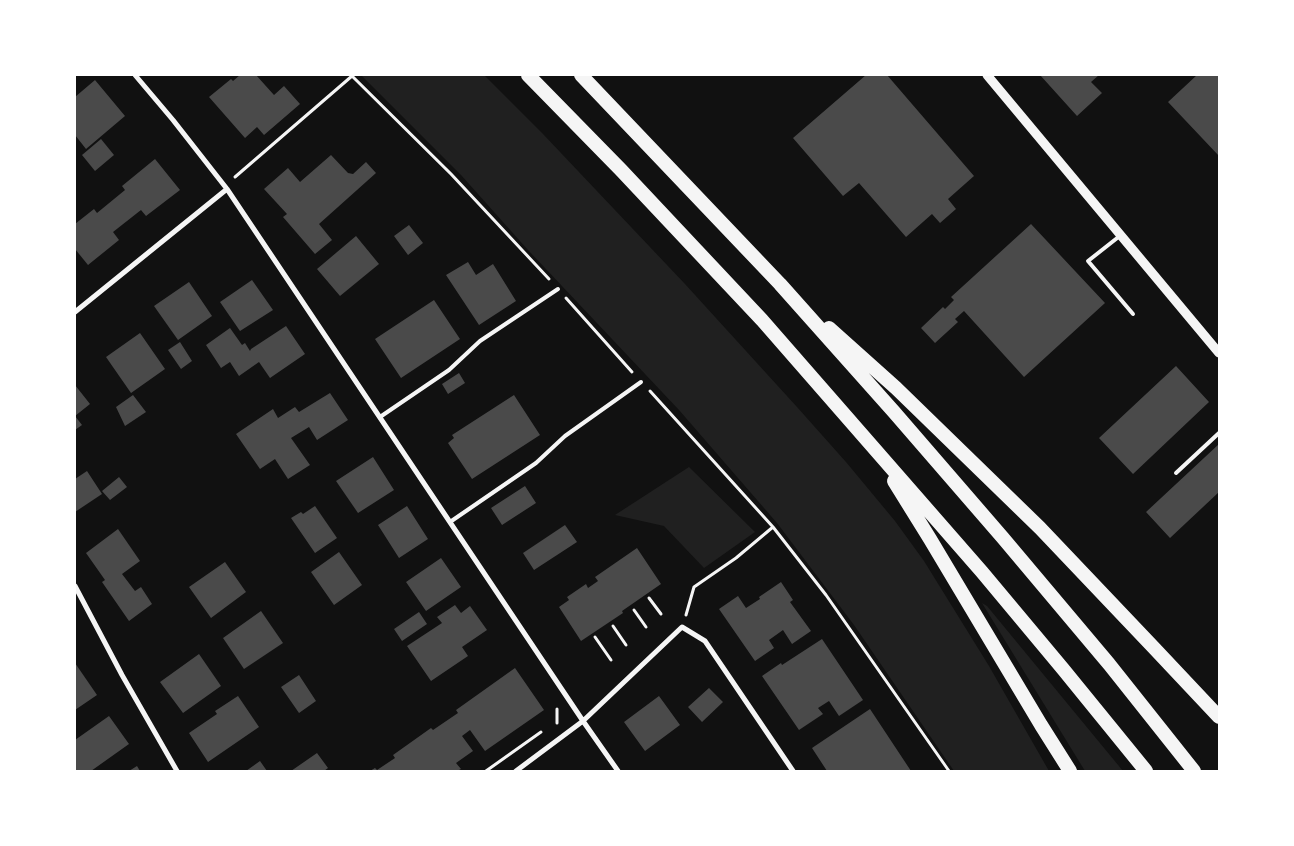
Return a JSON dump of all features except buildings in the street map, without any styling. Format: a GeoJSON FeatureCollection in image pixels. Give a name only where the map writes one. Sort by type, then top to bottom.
{"type":"FeatureCollection","features":[{"type":"Feature","properties":{"kind":"highway"},"geometry":{"type":"LineString","coordinates":[[528,75],[621,170],[762,320],[995,587],[1146,771]]}},
{"type":"Feature","properties":{"kind":"highway"},"geometry":{"type":"LineString","coordinates":[[581,75],[780,284],[1003,538],[1109,664],[1194,771]]}},
{"type":"Feature","properties":{"kind":"highway"},"geometry":{"type":"LineString","coordinates":[[780,284],[896,388],[1040,528],[1219,717]]}},
{"type":"Feature","properties":{"kind":"highway"},"geometry":{"type":"LineString","coordinates":[[869,442],[1070,771]]}},
{"type":"Feature","properties":{"kind":"street"},"geometry":{"type":"LineString","coordinates":[[135,75],[226,187],[556,682],[618,771]]}},
{"type":"Feature","properties":{"kind":"street"},"geometry":{"type":"LineString","coordinates":[[987,75],[1219,353]]}},
{"type":"Feature","properties":{"kind":"street"},"geometry":{"type":"LineString","coordinates":[[75,312],[226,187]]}},
{"type":"Feature","properties":{"kind":"street"},"geometry":{"type":"LineString","coordinates":[[75,586],[122,675],[178,771]]}},
{"type":"Feature","properties":{"kind":"street"},"geometry":{"type":"LineString","coordinates":[[516,771],[583,721],[682,627],[705,641],[793,771]]}},
{"type":"Feature","properties":{"kind":"lane"},"geometry":{"type":"LineString","coordinates":[[1121,235],[1088,261],[1133,314]]}},
{"type":"Feature","properties":{"kind":"lane"},"geometry":{"type":"LineString","coordinates":[[380,417],[449,370],[480,341],[558,289]]}},
{"type":"Feature","properties":{"kind":"lane"},"geometry":{"type":"LineString","coordinates":[[450,522],[536,463],[565,436],[642,382]]}},
{"type":"Feature","properties":{"kind":"lane"},"geometry":{"type":"LineString","coordinates":[[1176,473],[1219,432]]}},
{"type":"Feature","properties":{"kind":"path"},"geometry":{"type":"LineString","coordinates":[[226,187],[351,76],[451,174],[558,289],[773,527],[826,595],[949,771]]}},
{"type":"Feature","properties":{"kind":"path"},"geometry":{"type":"LineString","coordinates":[[682,627],[694,587],[736,558],[773,527]]}},
{"type":"Feature","properties":{"kind":"path"},"geometry":{"type":"LineString","coordinates":[[649,598],[660,614]]}},
{"type":"Feature","properties":{"kind":"path"},"geometry":{"type":"LineString","coordinates":[[634,610],[646,627]]}},
{"type":"Feature","properties":{"kind":"path"},"geometry":{"type":"LineString","coordinates":[[613,626],[626,645]]}},
{"type":"Feature","properties":{"kind":"path"},"geometry":{"type":"LineString","coordinates":[[595,637],[611,660]]}},
{"type":"Feature","properties":{"kind":"path"},"geometry":{"type":"LineString","coordinates":[[556,682],[557,723]]}},
{"type":"Feature","properties":{"kind":"path"},"geometry":{"type":"LineString","coordinates":[[486,771],[533,737],[549,728]]}},
{"type":"Feature","properties":{"kind":"shaded area"},"geometry":{"type":"Polygon","coordinates":[[[361,75],[484,75],[543,134],[685,284],[797,407],[895,521],[924,561],[989,666],[1049,771],[954,771],[854,625],[777,523],[679,410],[528,250],[461,175],[361,75]]]}},
{"type":"Feature","properties":{"kind":"shaded area"},"geometry":{"type":"Polygon","coordinates":[[[689,467],[755,532],[704,568],[664,526],[615,515],[689,467]]]}},
{"type":"Feature","properties":{"kind":"shaded area"},"geometry":{"type":"Polygon","coordinates":[[[982,603],[987,606],[1123,771],[1085,771],[982,603]]]}}]}
